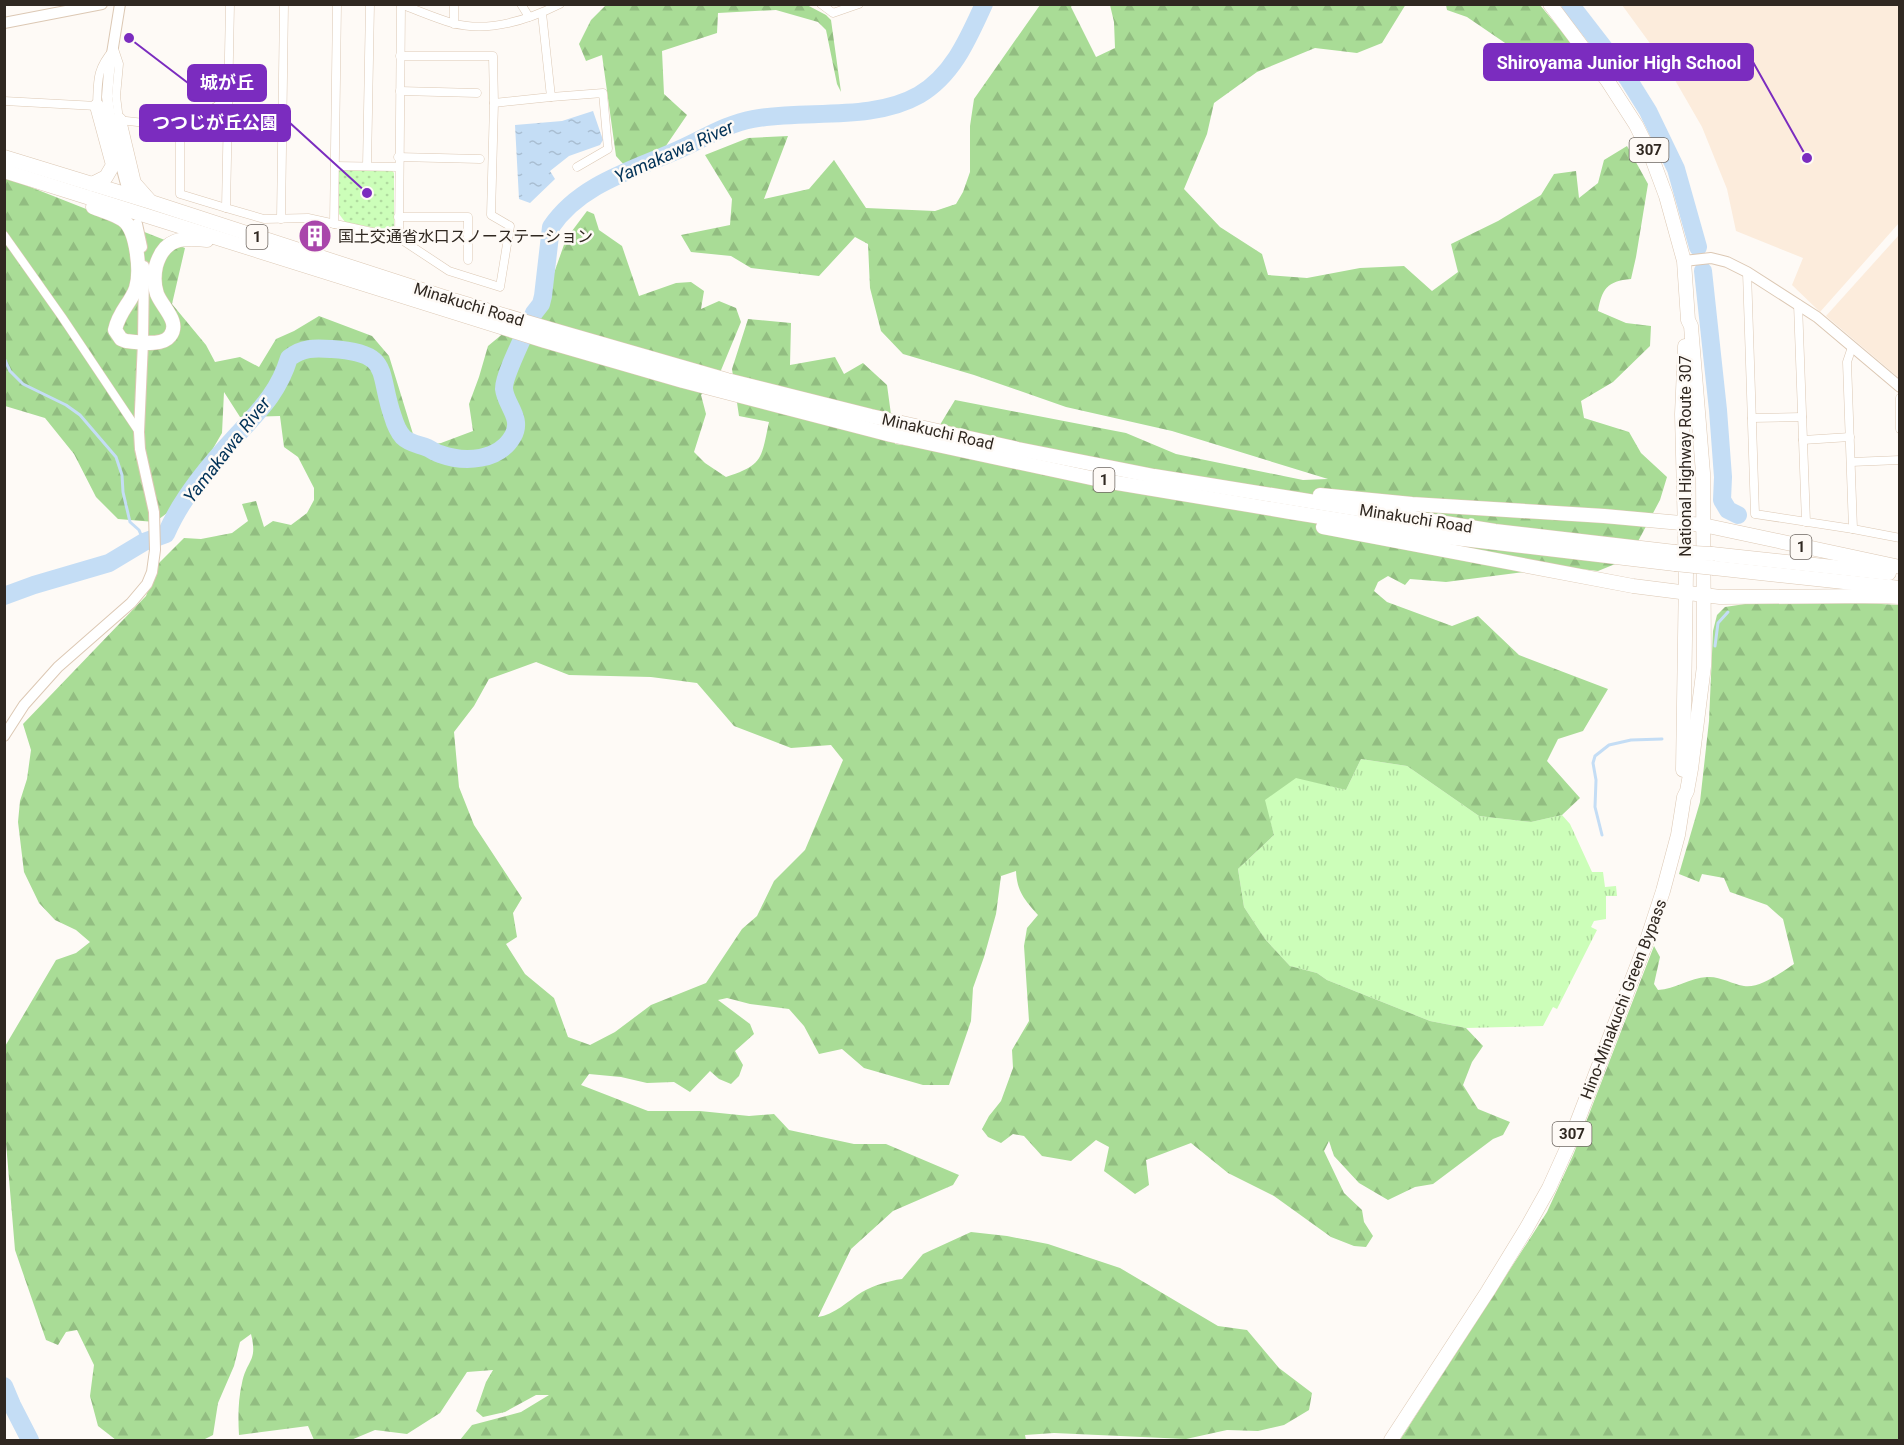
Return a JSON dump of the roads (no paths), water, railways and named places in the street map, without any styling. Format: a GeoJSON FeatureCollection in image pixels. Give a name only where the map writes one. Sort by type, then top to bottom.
{"type":"FeatureCollection","features":[{"type":"Feature","properties":{"kind":"highway","name":"National Highway Route 307"},"geometry":{"type":"LineString","coordinates":[[1553,6],[1607,80],[1636,125],[1650,153],[1666,196],[1684,261],[1688,320],[1682,414],[1685,593]]}},
{"type":"Feature","properties":{"kind":"highway"},"geometry":{"type":"LineString","coordinates":[[92,184],[106,177],[113,165],[97,106]]}},
{"type":"Feature","properties":{"kind":"highway"},"geometry":{"type":"LineString","coordinates":[[119,120],[134,183],[151,202]]}},
{"type":"Feature","properties":{"kind":"highway","name":"Minakuchi Road"},"geometry":{"type":"LineString","coordinates":[[4,157],[151,202],[683,381],[902,437],[1105,481],[1446,537],[1675,558],[1899,574]]}},
{"type":"Feature","properties":{"kind":"highway","name":"Minakuchi Road"},"geometry":{"type":"LineString","coordinates":[[4,171],[506,322]]}},
{"type":"Feature","properties":{"kind":"highway"},"geometry":{"type":"LineString","coordinates":[[58,188],[64,196],[119,218],[128,224],[138,257],[136,288],[118,319],[115,330],[121,339],[126,341],[163,342],[172,334],[172,320],[157,294],[155,270],[161,252],[173,242],[182,239],[213,241],[224,239]]}},
{"type":"Feature","properties":{"kind":"highway","name":"National Highway Route 307"},"geometry":{"type":"LineString","coordinates":[[1688,320],[1691,326],[1703,473],[1703,595]]}},
{"type":"Feature","properties":{"kind":"highway","name":"Minakuchi Road"},"geometry":{"type":"LineString","coordinates":[[547,335],[871,416],[1029,452],[1255,493],[1675,558]]}},
{"type":"Feature","properties":{"kind":"highway","name":"1"},"geometry":{"type":"LineString","coordinates":[[1255,493],[1265,490],[1412,504],[1703,525],[1899,567]]}},
{"type":"Feature","properties":{"kind":"highway","name":"1"},"geometry":{"type":"LineString","coordinates":[[1290,513],[1296,521],[1319,526],[1633,586],[1736,597],[1899,597]]}},
{"type":"Feature","properties":{"kind":"highway","name":"Minakuchi Road"},"geometry":{"type":"LineString","coordinates":[[1713,561],[1899,588]]}},
{"type":"Feature","properties":{"kind":"highway","name":"Hino-Minakuchi Green Bypass"},"geometry":{"type":"LineString","coordinates":[[1684,796],[1682,791],[1685,593]]}},
{"type":"Feature","properties":{"kind":"highway","name":"Hino-Minakuchi Green Bypass"},"geometry":{"type":"LineString","coordinates":[[1391,1440],[1494,1282],[1549,1188],[1568,1146],[1646,943],[1678,835],[1691,769],[1704,666],[1703,595]]}},
{"type":"Feature","properties":{"kind":"highway"},"geometry":{"type":"LineString","coordinates":[[1704,626],[1709,615],[1717,606],[1736,597]]}},
{"type":"Feature","properties":{"kind":"street"},"geometry":{"type":"LineString","coordinates":[[4,23],[69,7],[102,4]]}},
{"type":"Feature","properties":{"kind":"street"},"geometry":{"type":"LineString","coordinates":[[120,4],[107,97],[112,135],[127,188]]}},
{"type":"Feature","properties":{"kind":"street"},"geometry":{"type":"LineString","coordinates":[[226,208],[230,4]]}},
{"type":"Feature","properties":{"kind":"street"},"geometry":{"type":"LineString","coordinates":[[281,219],[284,4]]}},
{"type":"Feature","properties":{"kind":"street"},"geometry":{"type":"LineString","coordinates":[[334,224],[337,4]]}},
{"type":"Feature","properties":{"kind":"street"},"geometry":{"type":"LineString","coordinates":[[367,166],[370,4]]}},
{"type":"Feature","properties":{"kind":"street"},"geometry":{"type":"LineString","coordinates":[[454,4],[454,24]]}},
{"type":"Feature","properties":{"kind":"street"},"geometry":{"type":"LineString","coordinates":[[521,4],[529,17]]}},
{"type":"Feature","properties":{"kind":"street"},"geometry":{"type":"LineString","coordinates":[[399,237],[401,5],[454,24],[475,26],[515,22],[542,14],[560,4]]}},
{"type":"Feature","properties":{"kind":"street"},"geometry":{"type":"LineString","coordinates":[[821,4],[833,13],[859,4]]}},
{"type":"Feature","properties":{"kind":"street"},"geometry":{"type":"LineString","coordinates":[[542,14],[551,97]]}},
{"type":"Feature","properties":{"kind":"street"},"geometry":{"type":"LineString","coordinates":[[4,100],[97,106],[102,62],[114,49]]}},
{"type":"Feature","properties":{"kind":"street"},"geometry":{"type":"LineString","coordinates":[[114,49],[119,64],[116,96],[119,120],[153,124],[180,122],[198,117],[229,97]]}},
{"type":"Feature","properties":{"kind":"street"},"geometry":{"type":"LineString","coordinates":[[180,122],[180,194],[264,219],[308,218],[399,237],[449,271],[500,287],[510,226],[491,214],[493,56],[400,56]]}},
{"type":"Feature","properties":{"kind":"street"},"geometry":{"type":"LineString","coordinates":[[400,91],[477,93]]}},
{"type":"Feature","properties":{"kind":"street"},"geometry":{"type":"LineString","coordinates":[[494,103],[603,93],[608,149],[577,167]]}},
{"type":"Feature","properties":{"kind":"street"},"geometry":{"type":"LineString","coordinates":[[398,157],[480,159]]}},
{"type":"Feature","properties":{"kind":"street"},"geometry":{"type":"LineString","coordinates":[[335,166],[398,167]]}},
{"type":"Feature","properties":{"kind":"street"},"geometry":{"type":"LineString","coordinates":[[398,217],[468,217],[468,260]]}},
{"type":"Feature","properties":{"kind":"street"},"geometry":{"type":"LineString","coordinates":[[4,736],[24,705],[58,668],[141,593],[152,572],[155,530],[139,432],[144,264],[137,224]]}},
{"type":"Feature","properties":{"kind":"street"},"geometry":{"type":"LineString","coordinates":[[4,235],[139,432]]}},
{"type":"Feature","properties":{"kind":"street"},"geometry":{"type":"LineString","coordinates":[[1684,261],[1711,258],[1727,262],[1747,272],[1817,317],[1899,387]]}},
{"type":"Feature","properties":{"kind":"street"},"geometry":{"type":"LineString","coordinates":[[1747,272],[1755,514],[1899,538]]}},
{"type":"Feature","properties":{"kind":"street"},"geometry":{"type":"LineString","coordinates":[[1798,304],[1806,522]]}},
{"type":"Feature","properties":{"kind":"street"},"geometry":{"type":"LineString","coordinates":[[1852,347],[1847,362],[1853,529]]}},
{"type":"Feature","properties":{"kind":"street"},"geometry":{"type":"LineString","coordinates":[[1899,398],[1899,429]]}},
{"type":"Feature","properties":{"kind":"street"},"geometry":{"type":"LineString","coordinates":[[1752,418],[1802,417]]}},
{"type":"Feature","properties":{"kind":"street"},"geometry":{"type":"LineString","coordinates":[[1803,440],[1850,437]]}},
{"type":"Feature","properties":{"kind":"street"},"geometry":{"type":"LineString","coordinates":[[1851,462],[1899,460]]}},
{"type":"Feature","properties":{"kind":"water"},"geometry":{"type":"Polygon","coordinates":[[[593,111],[603,140],[600,145],[569,156],[550,171],[555,179],[530,203],[519,199],[515,125],[562,121],[593,111]]]}},
{"type":"Feature","properties":{"kind":"waterway","name":"Yamakawa River"},"geometry":{"type":"LineString","coordinates":[[4,596],[109,563],[144,542],[166,534],[180,507],[198,481],[268,399],[280,380],[289,358],[304,350],[320,348],[351,351],[374,360],[383,377],[396,425],[403,437],[409,441],[450,457],[481,458],[499,451],[507,444],[516,430],[515,418],[505,395],[505,383],[511,363],[534,313],[541,304],[551,227],[563,212],[592,189],[608,180],[733,124],[773,116],[880,109],[919,95],[931,87],[950,67],[965,43],[984,4]]}},
{"type":"Feature","properties":{"kind":"waterway"},"geometry":{"type":"LineString","coordinates":[[1570,4],[1628,79],[1648,111],[1676,169],[1698,247]]}},
{"type":"Feature","properties":{"kind":"waterway"},"geometry":{"type":"LineString","coordinates":[[1703,271],[1718,410],[1723,477],[1722,500],[1728,510],[1738,515]]}},
{"type":"Feature","properties":{"kind":"waterway"},"geometry":{"type":"LineString","coordinates":[[4,358],[10,371],[23,384],[66,405],[80,415],[116,457],[122,475],[123,492],[130,522],[139,530],[144,542]]}},
{"type":"Feature","properties":{"kind":"waterway"},"geometry":{"type":"LineString","coordinates":[[1715,646],[1718,623],[1728,612]]}},
{"type":"Feature","properties":{"kind":"waterway"},"geometry":{"type":"LineString","coordinates":[[1602,835],[1595,807],[1596,780],[1593,763],[1595,756],[1609,745],[1631,740],[1662,739]]}},
{"type":"Feature","properties":{"kind":"waterway","name":"Yamakawa River"},"geometry":{"type":"LineString","coordinates":[[4,1386],[30,1440]]}},
{"type":"Feature","properties":{"kind":"place","name":"城が丘"},"geometry":{"type":"Point","coordinates":[129,38]}},
{"type":"Feature","properties":{"kind":"place","name":"Shiroyama Junior High School"},"geometry":{"type":"Point","coordinates":[1807,158]}},
{"type":"Feature","properties":{"kind":"place","name":"つつじが丘公園"},"geometry":{"type":"Point","coordinates":[367,193]}},
{"type":"Feature","properties":{"kind":"place","name":"国土交通省水口スノーステーション"},"geometry":{"type":"Point","coordinates":[315,236]}}]}
